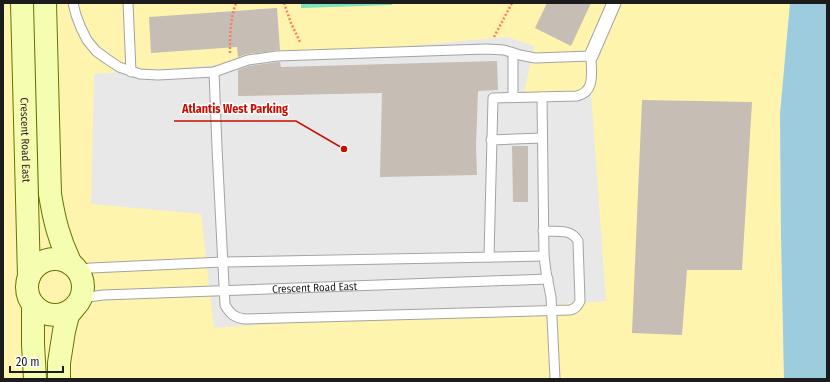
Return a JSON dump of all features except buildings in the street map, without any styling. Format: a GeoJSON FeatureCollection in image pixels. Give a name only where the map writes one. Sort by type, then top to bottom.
{"type":"FeatureCollection","features":[{"type":"Feature","properties":{"kind":"main road","name":"Crescent Road East"},"geometry":{"type":"LineString","coordinates":[[22,3],[29,277],[27,292],[33,305],[33,344],[36,379]]}},
{"type":"Feature","properties":{"kind":"main road","name":"Crescent Road East"},"geometry":{"type":"LineString","coordinates":[[44,3],[50,194],[57,232],[64,250],[83,283],[77,303],[68,315],[64,330],[59,363],[59,379]]}},
{"type":"Feature","properties":{"kind":"main road"},"geometry":{"type":"LineString","coordinates":[[29,277],[37,265],[50,259],[65,261],[74,267]]}},
{"type":"Feature","properties":{"kind":"main road","name":"Crescent Road East"},"geometry":{"type":"LineString","coordinates":[[33,305],[44,313],[59,315],[77,303]]}},
{"type":"Feature","properties":{"kind":"street"},"geometry":{"type":"LineString","coordinates":[[591,56],[614,3]]}},
{"type":"Feature","properties":{"kind":"lane"},"geometry":{"type":"LineString","coordinates":[[73,3],[81,28],[87,40],[96,51],[118,67],[140,74],[158,75],[214,72],[248,60],[277,56],[486,49],[495,49],[535,58],[591,56],[591,86],[583,95],[492,98],[489,257]]}},
{"type":"Feature","properties":{"kind":"lane"},"geometry":{"type":"LineString","coordinates":[[128,3],[131,72]]}},
{"type":"Feature","properties":{"kind":"lane"},"geometry":{"type":"LineString","coordinates":[[513,53],[513,97]]}},
{"type":"Feature","properties":{"kind":"lane"},"geometry":{"type":"LineString","coordinates":[[214,72],[225,305],[228,311],[239,319],[552,311],[575,309],[580,301],[578,241],[571,233],[544,232]]}},
{"type":"Feature","properties":{"kind":"lane"},"geometry":{"type":"LineString","coordinates":[[542,97],[544,256],[551,297],[555,379]]}},
{"type":"Feature","properties":{"kind":"lane"},"geometry":{"type":"LineString","coordinates":[[492,140],[542,138]]}},
{"type":"Feature","properties":{"kind":"lane"},"geometry":{"type":"LineString","coordinates":[[74,267],[91,268],[223,262],[544,256]]}},
{"type":"Feature","properties":{"kind":"lane","name":"Crescent Road East"},"geometry":{"type":"LineString","coordinates":[[77,303],[102,295],[548,279]]}},
{"type":"Feature","properties":{"kind":"path"},"geometry":{"type":"LineString","coordinates":[[230,67],[232,13],[236,3]]}},
{"type":"Feature","properties":{"kind":"path"},"geometry":{"type":"LineString","coordinates":[[284,3],[291,23],[307,55]]}},
{"type":"Feature","properties":{"kind":"path"},"geometry":{"type":"LineString","coordinates":[[486,49],[512,3]]}},
{"type":"Feature","properties":{"kind":"sand"},"geometry":{"type":"Polygon","coordinates":[[[3,3],[790,3],[780,114],[784,379],[3,379],[3,3]]]}},
{"type":"Feature","properties":{"kind":"green space"},"geometry":{"type":"Polygon","coordinates":[[[301,3],[392,3],[392,5],[301,8],[301,3]]]}},
{"type":"Feature","properties":{"kind":"shaded area"},"geometry":{"type":"Polygon","coordinates":[[[507,37],[534,46],[524,93],[591,92],[606,301],[214,328],[201,214],[91,204],[94,74],[208,66],[307,55],[507,37]]]}},
{"type":"Feature","properties":{"kind":"water"},"geometry":{"type":"Polygon","coordinates":[[[790,3],[827,3],[827,379],[784,379],[780,114],[790,3]]]}},
{"type":"Feature","properties":{"kind":"place","name":"Atlantis West Parking"},"geometry":{"type":"Point","coordinates":[344,149]}}]}
